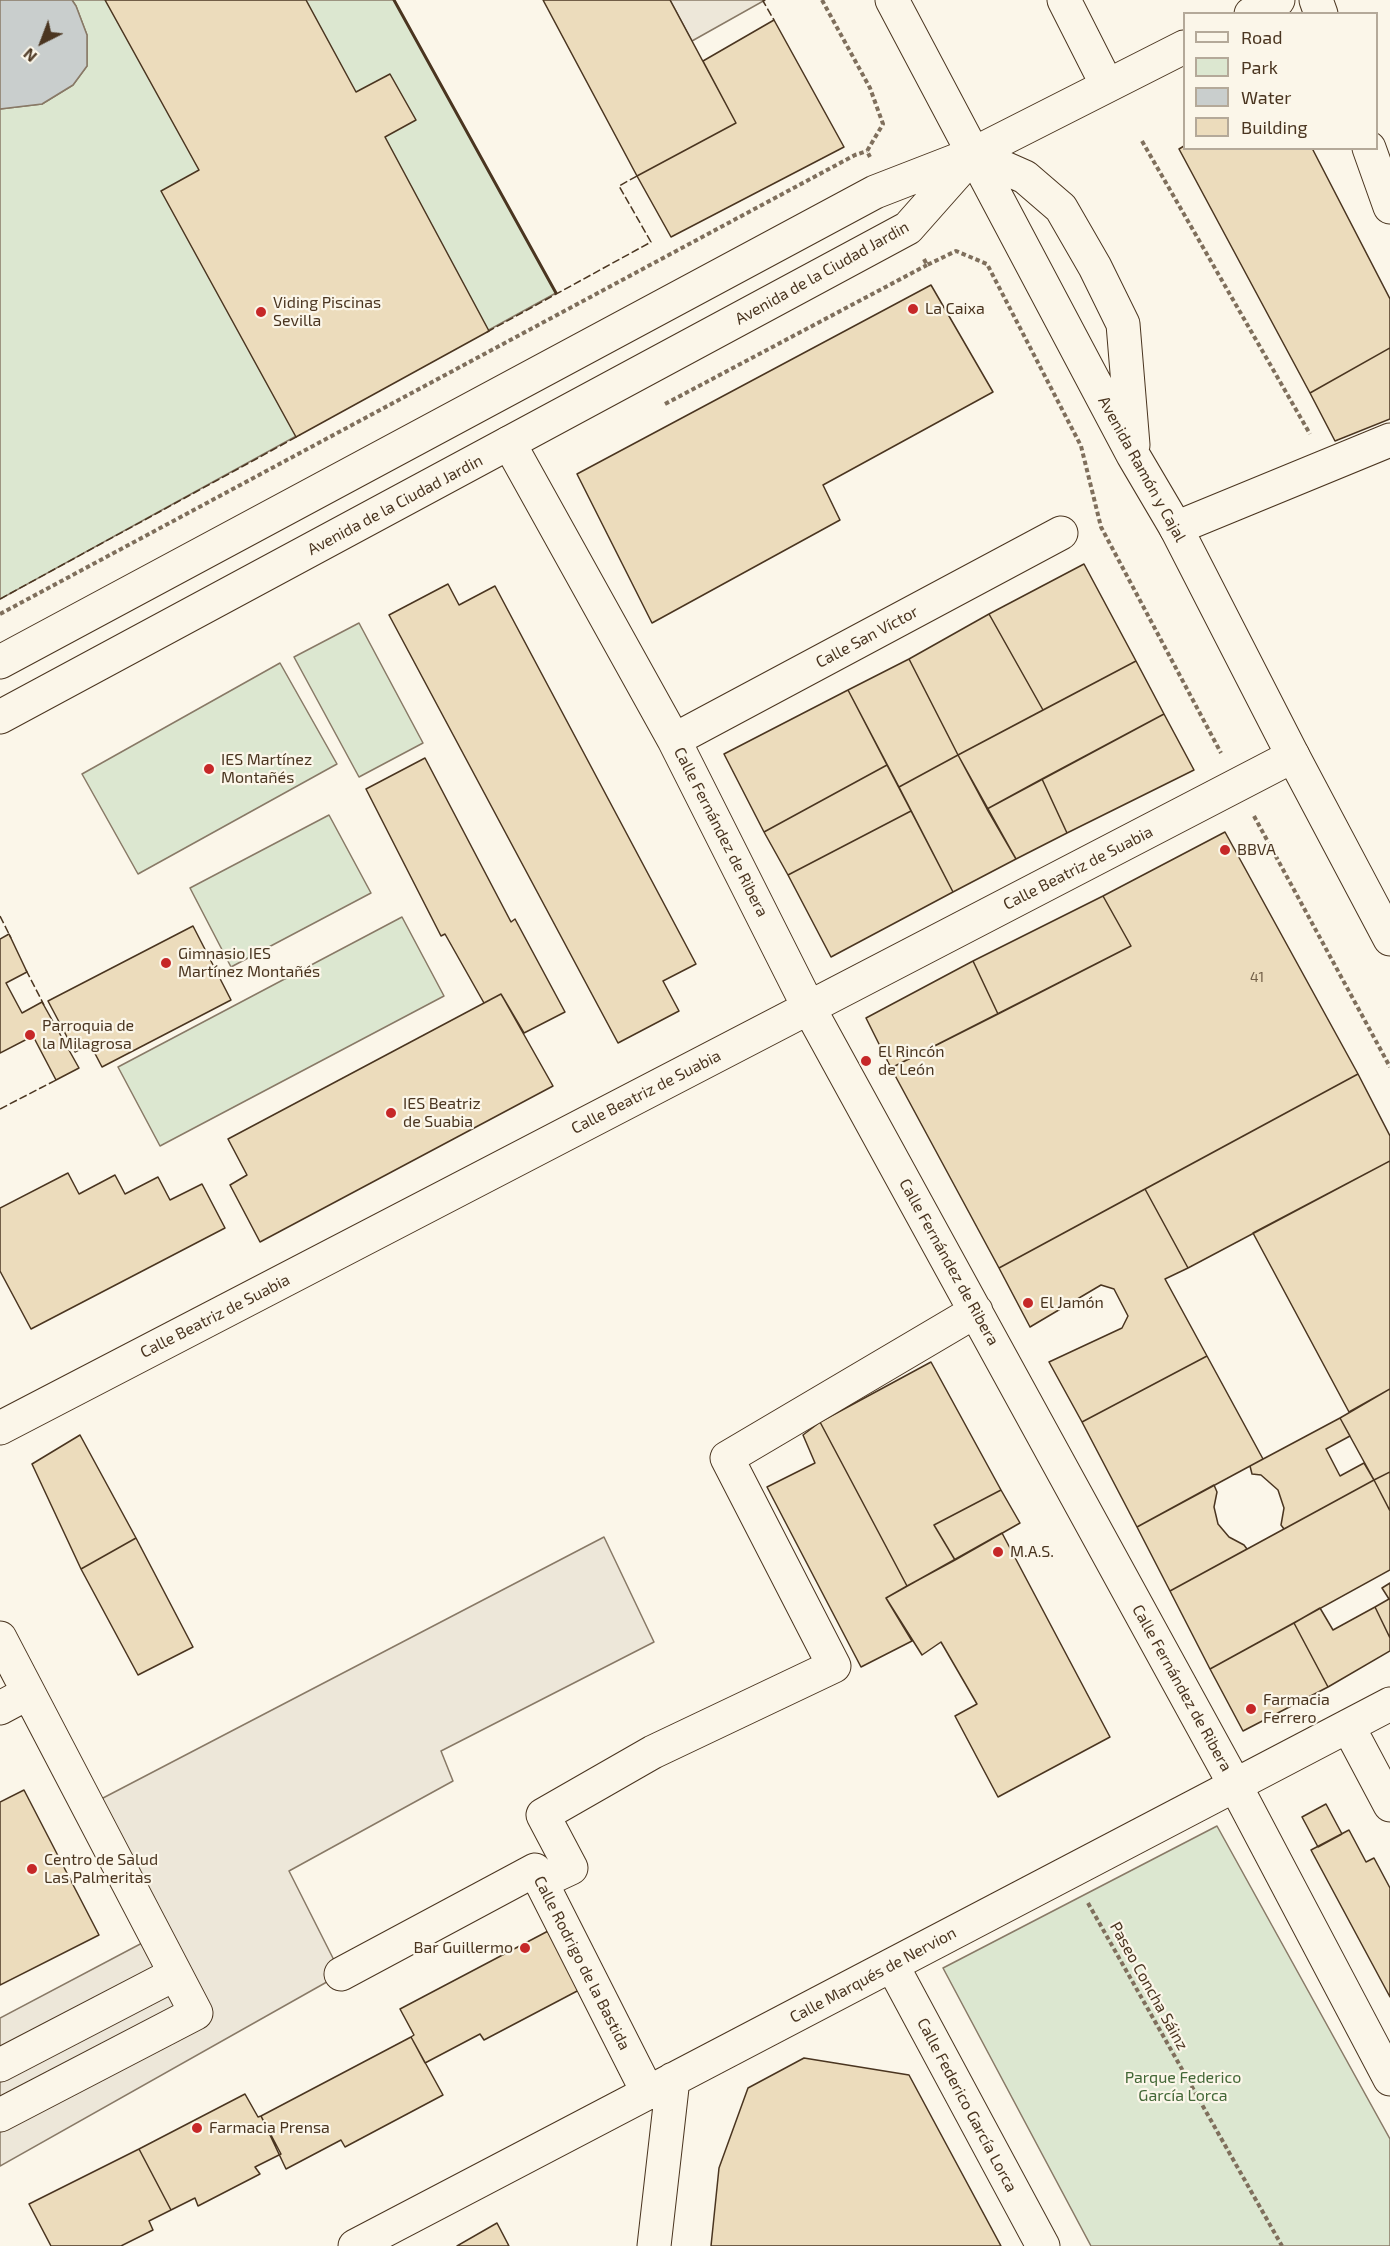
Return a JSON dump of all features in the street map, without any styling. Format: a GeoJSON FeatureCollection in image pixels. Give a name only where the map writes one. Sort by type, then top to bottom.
{"type":"FeatureCollection","features":[{"type":"Feature","properties":{"kind":"street","name":"Avenida Ramón y Cajal"},"geometry":{"type":"LineString","coordinates":[[892,0],[1134,455],[1176,528],[1390,939]]}},
{"type":"Feature","properties":{"kind":"street"},"geometry":{"type":"LineString","coordinates":[[1064,0],[1107,85]]}},
{"type":"Feature","properties":{"kind":"street"},"geometry":{"type":"LineString","coordinates":[[0,662],[875,192],[973,154],[1183,48]]}},
{"type":"Feature","properties":{"kind":"street"},"geometry":{"type":"LineString","coordinates":[[1370,150],[1390,207]]}},
{"type":"Feature","properties":{"kind":"street"},"geometry":{"type":"LineString","coordinates":[[973,154],[1025,177],[1061,208],[1095,267],[1123,324],[1134,455]]}},
{"type":"Feature","properties":{"kind":"street","name":"Avenida de la Ciudad Jardin"},"geometry":{"type":"LineString","coordinates":[[0,717],[908,228],[973,154]]}},
{"type":"Feature","properties":{"kind":"street"},"geometry":{"type":"LineString","coordinates":[[1176,528],[1390,440]]}},
{"type":"Feature","properties":{"kind":"street","name":"Calle Fernández de Ribera"},"geometry":{"type":"LineString","coordinates":[[509,443],[674,740],[809,1008],[1235,1785],[1390,2079]]}},
{"type":"Feature","properties":{"kind":"street","name":"Calle San Víctor"},"geometry":{"type":"LineString","coordinates":[[674,740],[1061,533]]}},
{"type":"Feature","properties":{"kind":"street","name":"Calle Beatriz de Suabia"},"geometry":{"type":"LineString","coordinates":[[0,1428],[1293,756]]}},
{"type":"Feature","properties":{"kind":"street"},"geometry":{"type":"LineString","coordinates":[[541,1882],[571,1868],[543,1815],[653,1752],[834,1666],[727,1458],[976,1311]]}},
{"type":"Feature","properties":{"kind":"street"},"geometry":{"type":"LineString","coordinates":[[0,1638],[14,1700],[175,1974],[195,2013],[0,2115]]}},
{"type":"Feature","properties":{"kind":"street","name":"Calle Marqués de Nervion"},"geometry":{"type":"LineString","coordinates":[[356,2246],[1390,1704]]}},
{"type":"Feature","properties":{"kind":"street"},"geometry":{"type":"LineString","coordinates":[[1348,1726],[1390,1805]]}},
{"type":"Feature","properties":{"kind":"street","name":"Calle Rodrigo de la Bastida"},"geometry":{"type":"LineString","coordinates":[[340,1974],[535,1870],[661,2086]]}},
{"type":"Feature","properties":{"kind":"street","name":"Calle Federico García Lorca"},"geometry":{"type":"LineString","coordinates":[[892,1965],[1043,2246]]}},
{"type":"Feature","properties":{"kind":"street"},"geometry":{"type":"LineString","coordinates":[[0,2065],[175,1974]]}},
{"type":"Feature","properties":{"kind":"street"},"geometry":{"type":"LineString","coordinates":[[654,2246],[661,2086]]}},
{"type":"Feature","properties":{"kind":"path"},"geometry":{"type":"LineString","coordinates":[[0,614],[855,155],[867,151],[883,123],[870,88],[822,0]]}},
{"type":"Feature","properties":{"kind":"path"},"geometry":{"type":"LineString","coordinates":[[1142,141],[1328,466]]}},
{"type":"Feature","properties":{"kind":"path"},"geometry":{"type":"LineString","coordinates":[[867,151],[872,160]]}},
{"type":"Feature","properties":{"kind":"path"},"geometry":{"type":"LineString","coordinates":[[919,251],[927,265]]}},
{"type":"Feature","properties":{"kind":"path"},"geometry":{"type":"LineString","coordinates":[[664,404],[956,251],[987,264],[1081,446],[1101,527],[1225,760]]}},
{"type":"Feature","properties":{"kind":"path"},"geometry":{"type":"LineString","coordinates":[[1252,813],[1390,1067]]}},
{"type":"Feature","properties":{"kind":"path","name":"Paseo Concha Sáinz"},"geometry":{"type":"LineString","coordinates":[[1083,1895],[1282,2246]]}},
{"type":"Feature","properties":{"kind":"green space","name":"Viding Piscinas Sevilla"},"geometry":{"type":"Polygon","coordinates":[[[72,0],[394,0],[556,293],[0,599],[0,109],[42,104],[73,85],[87,66],[87,35],[72,0]]]}},
{"type":"Feature","properties":{"kind":"green space"},"geometry":{"type":"Polygon","coordinates":[[[359,623],[423,743],[359,777],[294,657],[359,623]]]}},
{"type":"Feature","properties":{"kind":"green space","name":"IES Martínez Montañés"},"geometry":{"type":"Polygon","coordinates":[[[280,663],[337,764],[138,874],[82,774],[280,663]]]}},
{"type":"Feature","properties":{"kind":"green space"},"geometry":{"type":"Polygon","coordinates":[[[329,815],[371,893],[231,967],[190,888],[329,815]]]}},
{"type":"Feature","properties":{"kind":"green space"},"geometry":{"type":"Polygon","coordinates":[[[402,917],[444,996],[160,1146],[118,1067],[402,917]]]}},
{"type":"Feature","properties":{"kind":"green space","name":"Parque Federico García Lorca"},"geometry":{"type":"Polygon","coordinates":[[[1217,1826],[1390,2139],[1390,2246],[1091,2246],[943,1968],[1217,1826]]]}},
{"type":"Feature","properties":{"kind":"shaded area"},"geometry":{"type":"Polygon","coordinates":[[[670,0],[765,0],[692,41],[670,0]]]}},
{"type":"Feature","properties":{"kind":"shaded area"},"geometry":{"type":"Polygon","coordinates":[[[604,1537],[654,1642],[441,1751],[453,1781],[289,1871],[341,1974],[0,2166],[0,2018],[144,1942],[80,1810],[604,1537]]]}},
{"type":"Feature","properties":{"kind":"water"},"geometry":{"type":"Polygon","coordinates":[[[0,0],[72,0],[76,6],[87,35],[87,66],[73,85],[42,104],[0,109],[0,0]]]}},
{"type":"Feature","properties":{"kind":"building"},"geometry":{"type":"Polygon","coordinates":[[[105,0],[306,0],[356,92],[390,74],[416,120],[385,137],[489,331],[296,437],[161,191],[199,170],[105,0]]]}},
{"type":"Feature","properties":{"kind":"building"},"geometry":{"type":"Polygon","coordinates":[[[543,0],[670,0],[736,123],[637,176],[543,0]]]}},
{"type":"Feature","properties":{"kind":"building"},"geometry":{"type":"Polygon","coordinates":[[[774,20],[844,147],[671,237],[637,176],[736,123],[703,61],[774,20]]]}},
{"type":"Feature","properties":{"kind":"building"},"geometry":{"type":"Polygon","coordinates":[[[1183,147],[1183,150],[1313,150],[1390,299],[1390,348],[1310,393],[1179,149],[1183,147]]]}},
{"type":"Feature","properties":{"kind":"building"},"geometry":{"type":"Polygon","coordinates":[[[931,285],[993,392],[823,485],[840,520],[652,623],[577,474],[931,285]]]}},
{"type":"Feature","properties":{"kind":"building"},"geometry":{"type":"Polygon","coordinates":[[[1390,348],[1390,419],[1335,441],[1310,393],[1390,348]]]}},
{"type":"Feature","properties":{"kind":"building"},"geometry":{"type":"Polygon","coordinates":[[[1084,564],[1136,661],[1043,710],[989,614],[1084,564]]]}},
{"type":"Feature","properties":{"kind":"building"},"geometry":{"type":"Polygon","coordinates":[[[448,584],[459,605],[495,586],[696,964],[663,981],[679,1011],[618,1043],[389,615],[448,584]]]}},
{"type":"Feature","properties":{"kind":"building"},"geometry":{"type":"Polygon","coordinates":[[[989,614],[1043,710],[958,755],[909,659],[989,614]]]}},
{"type":"Feature","properties":{"kind":"building"},"geometry":{"type":"Polygon","coordinates":[[[909,659],[958,755],[899,787],[848,690],[909,659]]]}},
{"type":"Feature","properties":{"kind":"building"},"geometry":{"type":"Polygon","coordinates":[[[1136,661],[1164,714],[987,809],[958,755],[1136,661]]]}},
{"type":"Feature","properties":{"kind":"building"},"geometry":{"type":"Polygon","coordinates":[[[848,690],[887,765],[764,832],[724,754],[848,690]]]}},
{"type":"Feature","properties":{"kind":"building"},"geometry":{"type":"Polygon","coordinates":[[[1164,714],[1194,770],[1067,833],[1042,779],[1164,714]]]}},
{"type":"Feature","properties":{"kind":"building"},"geometry":{"type":"Polygon","coordinates":[[[958,755],[1016,859],[953,892],[899,787],[958,755]]]}},
{"type":"Feature","properties":{"kind":"building"},"geometry":{"type":"Polygon","coordinates":[[[425,758],[511,922],[515,919],[565,1012],[524,1033],[501,994],[484,1003],[445,934],[441,936],[366,789],[425,758]]]}},
{"type":"Feature","properties":{"kind":"building"},"geometry":{"type":"Polygon","coordinates":[[[887,765],[911,811],[788,875],[764,832],[887,765]]]}},
{"type":"Feature","properties":{"kind":"building"},"geometry":{"type":"Polygon","coordinates":[[[1042,779],[1067,833],[1016,859],[987,809],[1042,779]]]}},
{"type":"Feature","properties":{"kind":"building"},"geometry":{"type":"Polygon","coordinates":[[[911,811],[953,892],[831,957],[788,875],[911,811]]]}},
{"type":"Feature","properties":{"kind":"building"},"geometry":{"type":"Polygon","coordinates":[[[1225,832],[1358,1074],[999,1268],[891,1068],[1131,946],[1103,896],[1225,832]]]}},
{"type":"Feature","properties":{"kind":"building"},"geometry":{"type":"Polygon","coordinates":[[[1103,896],[1131,946],[998,1014],[973,961],[1103,896]]]}},
{"type":"Feature","properties":{"kind":"building","name":"Gimnasio IES Martínez Montañés"},"geometry":{"type":"Polygon","coordinates":[[[193,926],[231,1000],[102,1067],[90,1044],[75,1052],[48,1001],[193,926]]]}},
{"type":"Feature","properties":{"kind":"building"},"geometry":{"type":"Polygon","coordinates":[[[9,934],[27,972],[6,983],[22,1013],[42,1002],[79,1068],[56,1080],[33,1036],[0,1053],[0,939],[9,934]]]}},
{"type":"Feature","properties":{"kind":"building"},"geometry":{"type":"Polygon","coordinates":[[[973,961],[998,1014],[891,1068],[866,1018],[973,961]]]}},
{"type":"Feature","properties":{"kind":"building","name":"IES Beatriz de Suabia"},"geometry":{"type":"Polygon","coordinates":[[[501,994],[553,1086],[260,1242],[230,1185],[247,1175],[228,1139],[501,994]]]}},
{"type":"Feature","properties":{"kind":"building"},"geometry":{"type":"Polygon","coordinates":[[[1358,1074],[1390,1136],[1390,1161],[1188,1268],[1145,1189],[1358,1074]]]}},
{"type":"Feature","properties":{"kind":"building"},"geometry":{"type":"Polygon","coordinates":[[[1390,1161],[1390,1389],[1349,1412],[1253,1233],[1390,1161]]]}},
{"type":"Feature","properties":{"kind":"building"},"geometry":{"type":"Polygon","coordinates":[[[68,1173],[79,1194],[115,1175],[125,1194],[158,1177],[170,1200],[202,1184],[225,1228],[31,1329],[0,1271],[0,1208],[68,1173]]]}},
{"type":"Feature","properties":{"kind":"building"},"geometry":{"type":"Polygon","coordinates":[[[1145,1189],[1188,1268],[1165,1279],[1207,1356],[1082,1422],[1049,1362],[1122,1328],[1128,1316],[1114,1289],[1101,1285],[1030,1327],[999,1268],[1145,1189]]]}},
{"type":"Feature","properties":{"kind":"building"},"geometry":{"type":"Polygon","coordinates":[[[1207,1356],[1263,1459],[1137,1527],[1082,1422],[1207,1356]]]}},
{"type":"Feature","properties":{"kind":"building"},"geometry":{"type":"Polygon","coordinates":[[[931,1362],[1001,1490],[934,1525],[955,1560],[907,1586],[820,1422],[931,1362]]]}},
{"type":"Feature","properties":{"kind":"building"},"geometry":{"type":"Polygon","coordinates":[[[1390,1389],[1390,1472],[1374,1480],[1340,1418],[1390,1389]]]}},
{"type":"Feature","properties":{"kind":"building"},"geometry":{"type":"Polygon","coordinates":[[[1340,1418],[1350,1436],[1326,1449],[1340,1476],[1364,1463],[1374,1480],[1284,1529],[1281,1525],[1284,1508],[1278,1490],[1261,1475],[1252,1474],[1250,1466],[1340,1418]]]}},
{"type":"Feature","properties":{"kind":"building"},"geometry":{"type":"Polygon","coordinates":[[[820,1422],[907,1586],[886,1598],[912,1641],[861,1667],[767,1487],[815,1463],[803,1435],[820,1422]]]}},
{"type":"Feature","properties":{"kind":"building"},"geometry":{"type":"Polygon","coordinates":[[[80,1435],[136,1538],[81,1569],[32,1464],[80,1435]]]}},
{"type":"Feature","properties":{"kind":"building"},"geometry":{"type":"Polygon","coordinates":[[[1390,1472],[1390,1511],[1374,1480],[1390,1472]]]}},
{"type":"Feature","properties":{"kind":"building"},"geometry":{"type":"Polygon","coordinates":[[[1374,1480],[1390,1511],[1390,1570],[1210,1669],[1170,1591],[1374,1480]]]}},
{"type":"Feature","properties":{"kind":"building"},"geometry":{"type":"Polygon","coordinates":[[[1214,1485],[1217,1492],[1214,1507],[1218,1524],[1229,1537],[1247,1549],[1170,1591],[1137,1527],[1214,1485]]]}},
{"type":"Feature","properties":{"kind":"building"},"geometry":{"type":"Polygon","coordinates":[[[1001,1490],[1020,1523],[955,1560],[934,1525],[1001,1490]]]}},
{"type":"Feature","properties":{"kind":"building"},"geometry":{"type":"Polygon","coordinates":[[[1002,1533],[1110,1737],[998,1797],[955,1716],[977,1704],[941,1642],[922,1655],[886,1598],[1002,1533]]]}},
{"type":"Feature","properties":{"kind":"building"},"geometry":{"type":"Polygon","coordinates":[[[136,1538],[193,1647],[138,1675],[81,1569],[136,1538]]]}},
{"type":"Feature","properties":{"kind":"building"},"geometry":{"type":"Polygon","coordinates":[[[1390,1583],[1390,1638],[1375,1607],[1389,1599],[1382,1588],[1390,1583]]]}},
{"type":"Feature","properties":{"kind":"building"},"geometry":{"type":"Polygon","coordinates":[[[1375,1607],[1390,1638],[1390,1651],[1328,1687],[1294,1623],[1320,1608],[1333,1630],[1375,1607]]]}},
{"type":"Feature","properties":{"kind":"building"},"geometry":{"type":"Polygon","coordinates":[[[1294,1623],[1328,1687],[1243,1731],[1210,1669],[1294,1623]]]}},
{"type":"Feature","properties":{"kind":"building","name":"Centro de Salud Las Palmeritas"},"geometry":{"type":"Polygon","coordinates":[[[24,1790],[99,1935],[0,1985],[0,1802],[24,1790]]]}},
{"type":"Feature","properties":{"kind":"building"},"geometry":{"type":"Polygon","coordinates":[[[1326,1804],[1342,1834],[1318,1847],[1302,1817],[1326,1804]]]}},
{"type":"Feature","properties":{"kind":"building"},"geometry":{"type":"Polygon","coordinates":[[[1349,1830],[1366,1862],[1374,1858],[1390,1888],[1390,1997],[1311,1850],[1349,1830]]]}},
{"type":"Feature","properties":{"kind":"building"},"geometry":{"type":"Polygon","coordinates":[[[550,1930],[581,1989],[484,2040],[480,2034],[425,2063],[400,2009],[550,1930]]]}},
{"type":"Feature","properties":{"kind":"building"},"geometry":{"type":"Polygon","coordinates":[[[411,2037],[443,2095],[345,2147],[341,2140],[286,2169],[261,2116],[411,2037]]]}},
{"type":"Feature","properties":{"kind":"building"},"geometry":{"type":"Polygon","coordinates":[[[804,2058],[909,2075],[1001,2246],[711,2246],[719,2168],[748,2088],[804,2058]]]}},
{"type":"Feature","properties":{"kind":"building"},"geometry":{"type":"Polygon","coordinates":[[[245,2094],[258,2117],[261,2116],[281,2154],[255,2167],[260,2174],[198,2206],[195,2198],[171,2210],[139,2149],[245,2094]]]}},
{"type":"Feature","properties":{"kind":"building"},"geometry":{"type":"Polygon","coordinates":[[[139,2149],[171,2210],[149,2221],[153,2230],[121,2246],[51,2246],[29,2204],[139,2149]]]}},
{"type":"Feature","properties":{"kind":"building"},"geometry":{"type":"Polygon","coordinates":[[[497,2223],[509,2246],[457,2246],[497,2223]]]}},
{"type":"Feature","properties":{"kind":"fence"},"geometry":{"type":"LineString","coordinates":[[765,0],[763,1],[774,20]]}},
{"type":"Feature","properties":{"kind":"fence"},"geometry":{"type":"LineString","coordinates":[[487,332],[651,242],[619,186],[637,176]]}},
{"type":"Feature","properties":{"kind":"fence"},"geometry":{"type":"LineString","coordinates":[[0,599],[300,435]]}},
{"type":"Feature","properties":{"kind":"fence"},"geometry":{"type":"LineString","coordinates":[[0,916],[11,938]]}},
{"type":"Feature","properties":{"kind":"fence"},"geometry":{"type":"LineString","coordinates":[[26,970],[44,1005]]}},
{"type":"Feature","properties":{"kind":"fence"},"geometry":{"type":"LineString","coordinates":[[0,1109],[58,1079]]}},
{"type":"Feature","properties":{"kind":"wall"},"geometry":{"type":"LineString","coordinates":[[394,0],[556,293]]}},
{"type":"Feature","properties":{"kind":"place","name":"La Caixa"},"geometry":{"type":"Point","coordinates":[913,309]}},
{"type":"Feature","properties":{"kind":"place","name":"Viding Piscinas Sevilla"},"geometry":{"type":"Point","coordinates":[261,312]}},
{"type":"Feature","properties":{"kind":"place","name":"IES Martínez Montañés"},"geometry":{"type":"Point","coordinates":[209,769]}},
{"type":"Feature","properties":{"kind":"place","name":"BBVA"},"geometry":{"type":"Point","coordinates":[1225,850]}},
{"type":"Feature","properties":{"kind":"place","name":"Gimnasio IES Martínez Montañés"},"geometry":{"type":"Point","coordinates":[166,963]}},
{"type":"Feature","properties":{"kind":"place","name":"Parroquia de la Milagrosa"},"geometry":{"type":"Point","coordinates":[30,1035]}},
{"type":"Feature","properties":{"kind":"place","name":"El Rincón de León"},"geometry":{"type":"Point","coordinates":[866,1061]}},
{"type":"Feature","properties":{"kind":"place","name":"IES Beatriz de Suabia"},"geometry":{"type":"Point","coordinates":[391,1113]}},
{"type":"Feature","properties":{"kind":"place","name":"El Jamón"},"geometry":{"type":"Point","coordinates":[1028,1303]}},
{"type":"Feature","properties":{"kind":"place","name":"M.A.S."},"geometry":{"type":"Point","coordinates":[998,1552]}},
{"type":"Feature","properties":{"kind":"place","name":"Farmacia Ferrero"},"geometry":{"type":"Point","coordinates":[1251,1709]}},
{"type":"Feature","properties":{"kind":"place","name":"Centro de Salud Las Palmeritas"},"geometry":{"type":"Point","coordinates":[32,1869]}},
{"type":"Feature","properties":{"kind":"place","name":"Bar Guillermo"},"geometry":{"type":"Point","coordinates":[525,1948]}},
{"type":"Feature","properties":{"kind":"place","name":"Farmacia Prensa"},"geometry":{"type":"Point","coordinates":[197,2128]}}]}
